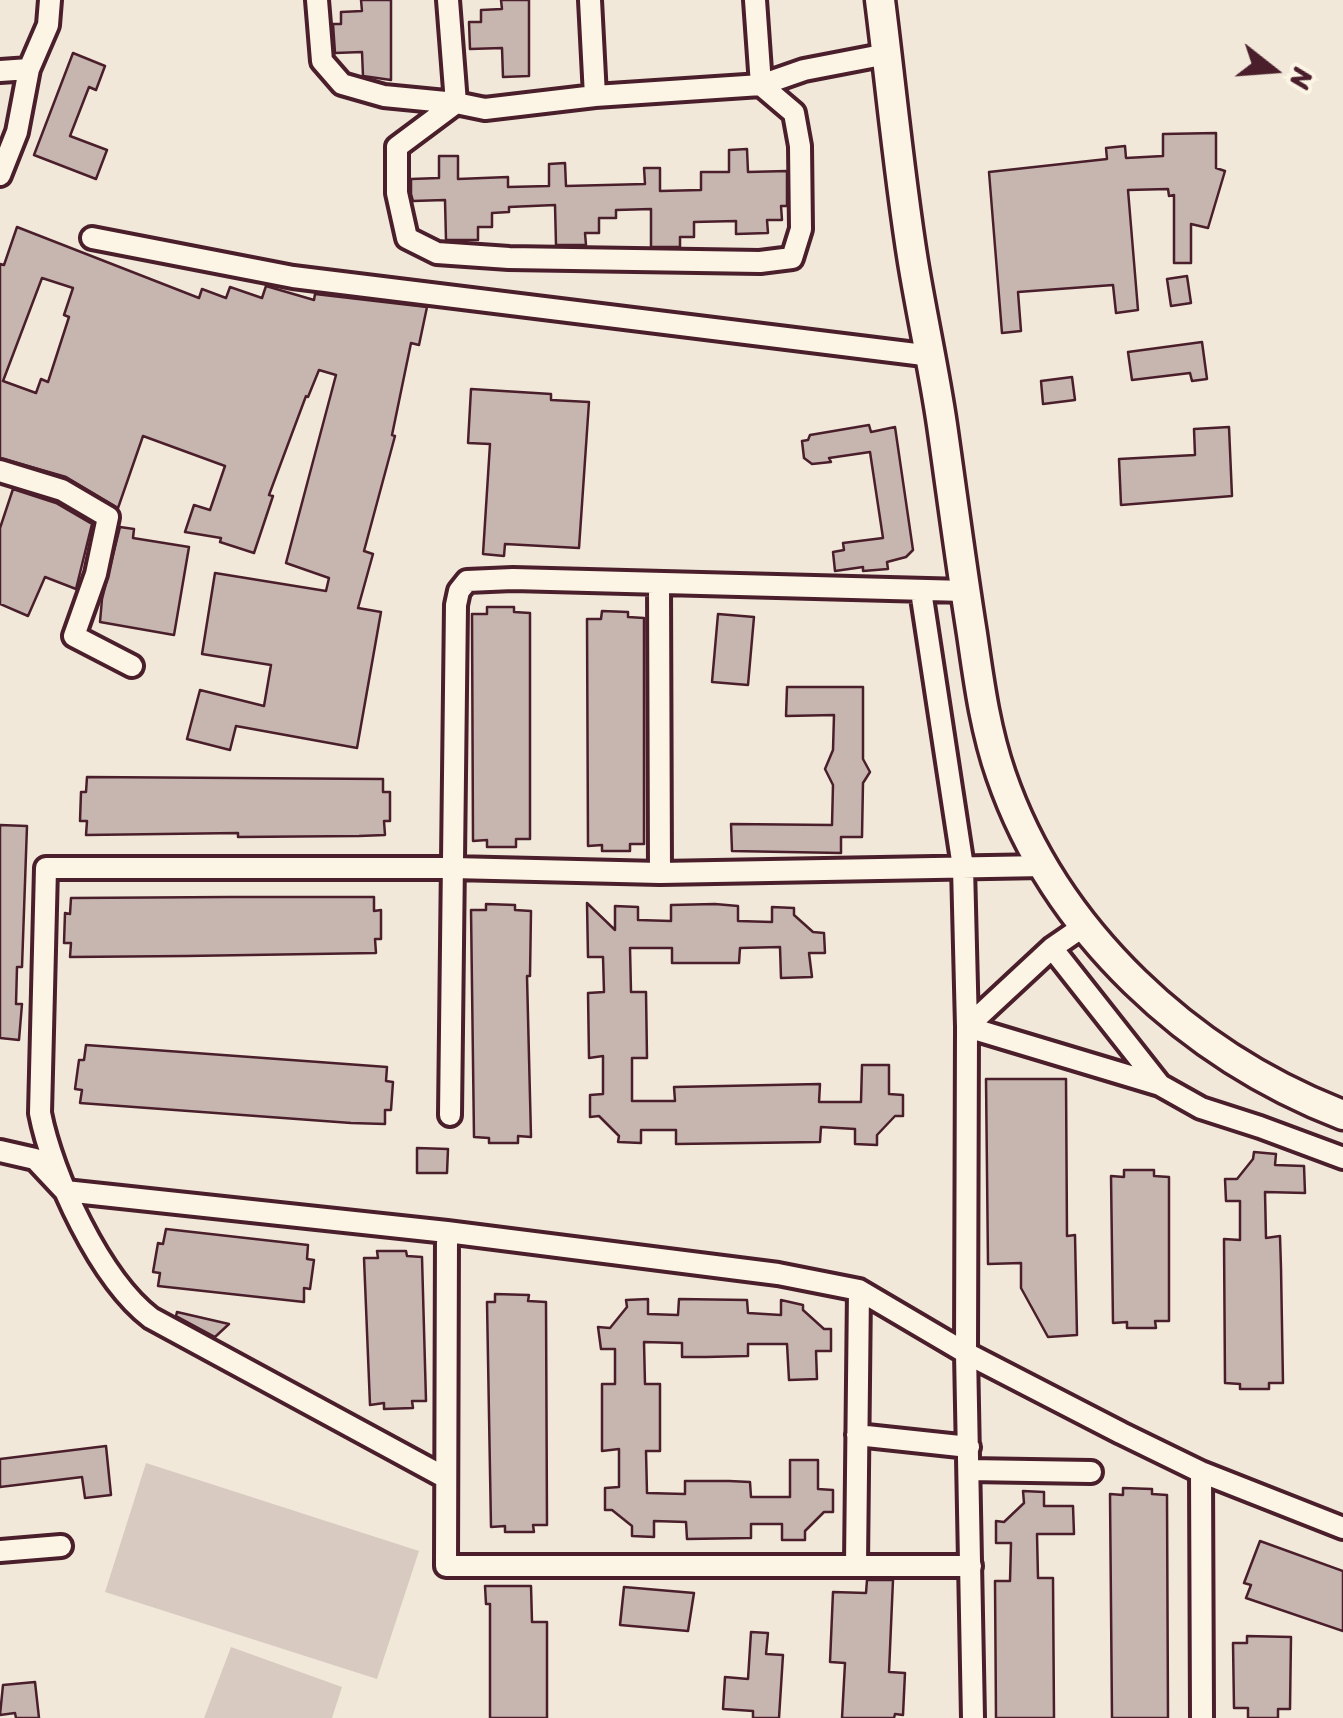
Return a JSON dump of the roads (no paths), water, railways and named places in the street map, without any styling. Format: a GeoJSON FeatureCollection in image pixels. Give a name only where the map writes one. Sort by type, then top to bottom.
{"type":"FeatureCollection","features":[{"type":"Feature","properties":{"kind":"street"},"geometry":{"type":"LineString","coordinates":[[0,175],[17,132],[29,69],[48,25],[50,0]]}},
{"type":"Feature","properties":{"kind":"street"},"geometry":{"type":"LineString","coordinates":[[317,0],[322,61],[342,84],[384,96],[456,102],[485,109],[595,96],[761,86],[804,70],[887,54]]}},
{"type":"Feature","properties":{"kind":"street"},"geometry":{"type":"LineString","coordinates":[[448,0],[456,102]]}},
{"type":"Feature","properties":{"kind":"street"},"geometry":{"type":"LineString","coordinates":[[590,0],[595,96]]}},
{"type":"Feature","properties":{"kind":"street"},"geometry":{"type":"LineString","coordinates":[[456,102],[397,146],[397,194],[406,238],[437,253],[760,262],[792,258],[801,229],[800,146],[794,113],[761,86],[756,0]]}},
{"type":"Feature","properties":{"kind":"street"},"geometry":{"type":"LineString","coordinates":[[880,0],[913,261],[932,356],[989,734],[1019,820],[1084,926],[1154,1001],[1212,1046],[1267,1080],[1343,1115]]}},
{"type":"Feature","properties":{"kind":"street"},"geometry":{"type":"LineString","coordinates":[[0,71],[29,69]]}},
{"type":"Feature","properties":{"kind":"street"},"geometry":{"type":"LineString","coordinates":[[92,238],[293,277],[932,356]]}},
{"type":"Feature","properties":{"kind":"street"},"geometry":{"type":"LineString","coordinates":[[0,472],[62,490],[108,517],[96,574],[74,636],[132,666]]}},
{"type":"Feature","properties":{"kind":"street"},"geometry":{"type":"LineString","coordinates":[[450,1115],[459,591],[467,581],[482,578],[965,591]]}},
{"type":"Feature","properties":{"kind":"street"},"geometry":{"type":"LineString","coordinates":[[658,583],[660,873]]}},
{"type":"Feature","properties":{"kind":"street"},"geometry":{"type":"LineString","coordinates":[[921,591],[963,868],[972,1718]]}},
{"type":"Feature","properties":{"kind":"street"},"geometry":{"type":"LineString","coordinates":[[446,1478],[151,1318],[126,1296],[65,1191],[46,1146],[40,1113],[46,868],[453,868],[660,873],[1044,866]]}},
{"type":"Feature","properties":{"kind":"street"},"geometry":{"type":"LineString","coordinates":[[967,1027],[1052,948],[1084,926]]}},
{"type":"Feature","properties":{"kind":"street"},"geometry":{"type":"LineString","coordinates":[[1052,948],[1160,1084]]}},
{"type":"Feature","properties":{"kind":"street"},"geometry":{"type":"LineString","coordinates":[[967,1027],[1160,1084],[1201,1108],[1343,1158]]}},
{"type":"Feature","properties":{"kind":"street"},"geometry":{"type":"LineString","coordinates":[[0,1151],[35,1159],[65,1191],[447,1232],[778,1274],[859,1290],[966,1352],[1201,1472],[1343,1528]]}},
{"type":"Feature","properties":{"kind":"street"},"geometry":{"type":"LineString","coordinates":[[447,1232],[446,1566],[971,1566]]}},
{"type":"Feature","properties":{"kind":"street"},"geometry":{"type":"LineString","coordinates":[[856,1564],[859,1290]]}},
{"type":"Feature","properties":{"kind":"street"},"geometry":{"type":"LineString","coordinates":[[856,1434],[969,1447]]}},
{"type":"Feature","properties":{"kind":"street"},"geometry":{"type":"LineString","coordinates":[[969,1470],[1090,1472]]}},
{"type":"Feature","properties":{"kind":"street"},"geometry":{"type":"LineString","coordinates":[[1201,1472],[1202,1718]]}},
{"type":"Feature","properties":{"kind":"street"},"geometry":{"type":"LineString","coordinates":[[0,1551],[61,1546]]}}]}
